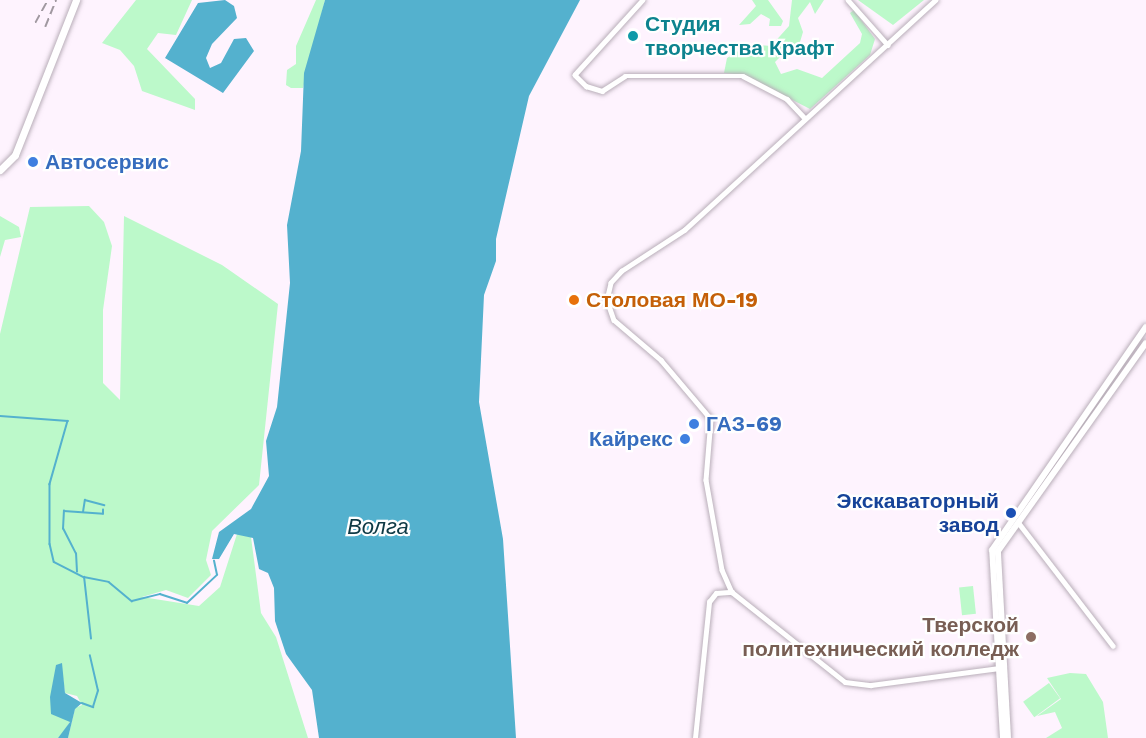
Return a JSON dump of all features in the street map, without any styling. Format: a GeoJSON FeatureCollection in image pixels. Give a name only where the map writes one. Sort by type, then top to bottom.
{"type":"FeatureCollection","features":[{"type":"Feature","properties":{"kind":"main road"},"geometry":{"type":"LineString","coordinates":[[0,170],[15,155],[76,0]]}},
{"type":"Feature","properties":{"kind":"street"},"geometry":{"type":"LineString","coordinates":[[643,0],[575,75],[586,86],[602,92],[625,76],[743,76],[787,99],[804,117]]}},
{"type":"Feature","properties":{"kind":"street"},"geometry":{"type":"LineString","coordinates":[[848,0],[888,45]]}},
{"type":"Feature","properties":{"kind":"street"},"geometry":{"type":"LineString","coordinates":[[936,0],[888,45],[804,117],[685,230],[611,283],[609,311],[626,332],[662,360],[712,422],[706,480],[722,570],[732,592],[845,682],[871,685],[1000,668]]}},
{"type":"Feature","properties":{"kind":"street"},"geometry":{"type":"LineString","coordinates":[[1003,738],[996,558],[1015,519],[1146,327]]}},
{"type":"Feature","properties":{"kind":"street"},"geometry":{"type":"LineString","coordinates":[[1015,519],[1146,343]]}},
{"type":"Feature","properties":{"kind":"street"},"geometry":{"type":"LineString","coordinates":[[1015,519],[1113,646]]}},
{"type":"Feature","properties":{"kind":"street"},"geometry":{"type":"LineString","coordinates":[[695,738],[709,602],[716,593],[732,592]]}},
{"type":"Feature","properties":{"kind":"street"},"geometry":{"type":"LineString","coordinates":[[1000,668],[1008,738]]}},
{"type":"Feature","properties":{"kind":"green space"},"geometry":{"type":"Polygon","coordinates":[[[136,0],[192,0],[176,35],[158,33],[147,49],[195,99],[195,110],[142,91],[134,66],[120,50],[102,43],[136,0]]]}},
{"type":"Feature","properties":{"kind":"green space"},"geometry":{"type":"Polygon","coordinates":[[[316,0],[325,0],[303,88],[291,88],[286,85],[287,70],[296,64],[296,46],[316,0]]]}},
{"type":"Feature","properties":{"kind":"green space"},"geometry":{"type":"Polygon","coordinates":[[[752,0],[768,0],[783,21],[781,26],[769,26],[770,19],[761,14],[750,24],[739,25],[756,6],[752,0]]]}},
{"type":"Feature","properties":{"kind":"green space"},"geometry":{"type":"Polygon","coordinates":[[[792,0],[824,0],[815,14],[810,2],[798,18],[803,32],[797,52],[784,53],[775,62],[781,74],[797,69],[822,78],[860,43],[862,34],[850,13],[854,10],[875,39],[870,55],[810,109],[744,75],[724,73],[727,58],[750,44],[771,46],[789,26],[792,0]]]}},
{"type":"Feature","properties":{"kind":"green space"},"geometry":{"type":"Polygon","coordinates":[[[858,0],[924,0],[893,25],[858,0]]]}},
{"type":"Feature","properties":{"kind":"green space"},"geometry":{"type":"Polygon","coordinates":[[[89,206],[104,222],[112,246],[103,310],[103,383],[120,400],[124,216],[222,265],[278,304],[259,485],[212,531],[206,560],[211,575],[188,598],[166,590],[142,597],[199,606],[220,587],[237,534],[251,537],[261,613],[276,637],[308,738],[68,738],[75,708],[82,705],[77,696],[65,693],[61,664],[67,717],[70,722],[63,733],[58,738],[0,738],[0,334],[30,207],[89,206]]]}},
{"type":"Feature","properties":{"kind":"green space"},"geometry":{"type":"Polygon","coordinates":[[[0,216],[19,227],[21,237],[5,240],[0,257],[0,216]]]}},
{"type":"Feature","properties":{"kind":"green space"},"geometry":{"type":"Polygon","coordinates":[[[973,586],[976,614],[962,615],[959,587],[973,586]]]}},
{"type":"Feature","properties":{"kind":"green space"},"geometry":{"type":"Polygon","coordinates":[[[1070,673],[1086,674],[1103,702],[1108,738],[1046,738],[1062,728],[1055,712],[1037,716],[1061,699],[1047,678],[1070,673]]]}},
{"type":"Feature","properties":{"kind":"green space"},"geometry":{"type":"Polygon","coordinates":[[[1049,683],[1060,698],[1034,717],[1023,702],[1049,683]]]}},
{"type":"Feature","properties":{"kind":"water"},"geometry":{"type":"Polygon","coordinates":[[[225,0],[234,6],[237,18],[212,44],[206,58],[210,68],[221,63],[234,39],[246,38],[254,51],[223,93],[165,58],[198,3],[225,0]]]}},
{"type":"Feature","properties":{"kind":"water","name":"Волга"},"geometry":{"type":"Polygon","coordinates":[[[325,0],[580,0],[529,96],[496,239],[496,261],[484,295],[479,402],[503,539],[516,738],[319,738],[312,690],[286,654],[275,621],[274,588],[268,573],[259,569],[253,538],[234,534],[219,559],[212,559],[219,532],[251,509],[269,476],[266,441],[277,407],[290,283],[287,225],[301,151],[304,73],[325,0]]]}},
{"type":"Feature","properties":{"kind":"water"},"geometry":{"type":"Polygon","coordinates":[[[62,663],[65,693],[82,703],[75,709],[68,738],[58,738],[70,722],[51,714],[50,697],[56,665],[62,663]]]}},
{"type":"Feature","properties":{"kind":"waterway"},"geometry":{"type":"LineString","coordinates":[[0,416],[68,421],[50,484],[50,544],[54,562],[84,577]]}},
{"type":"Feature","properties":{"kind":"waterway"},"geometry":{"type":"LineString","coordinates":[[83,512],[85,500],[104,505]]}},
{"type":"Feature","properties":{"kind":"waterway"},"geometry":{"type":"LineString","coordinates":[[77,572],[76,554],[63,529],[64,511],[103,514],[103,510]]}},
{"type":"Feature","properties":{"kind":"waterway"},"geometry":{"type":"LineString","coordinates":[[91,639],[84,577],[109,582],[132,601],[160,594],[187,603],[217,575],[214,561]]}},
{"type":"Feature","properties":{"kind":"waterway"},"geometry":{"type":"LineString","coordinates":[[82,703],[93,707],[98,691],[90,656]]}},
{"type":"Feature","properties":{"kind":"railway"},"geometry":{"type":"LineString","coordinates":[[35,23],[48,0]]}},
{"type":"Feature","properties":{"kind":"railway"},"geometry":{"type":"LineString","coordinates":[[45,27],[56,0]]}},
{"type":"Feature","properties":{"kind":"place","name":"Студия творчества Крафт"},"geometry":{"type":"Point","coordinates":[633,36]}},
{"type":"Feature","properties":{"kind":"place","name":"Автосервис"},"geometry":{"type":"Point","coordinates":[33,162]}},
{"type":"Feature","properties":{"kind":"place","name":"Столовая МО-19"},"geometry":{"type":"Point","coordinates":[574,300]}},
{"type":"Feature","properties":{"kind":"place","name":"ГАЗ-69"},"geometry":{"type":"Point","coordinates":[694,424]}},
{"type":"Feature","properties":{"kind":"place","name":"Кайрекс"},"geometry":{"type":"Point","coordinates":[685,439]}},
{"type":"Feature","properties":{"kind":"place","name":"Экскаваторный завод"},"geometry":{"type":"Point","coordinates":[1011,513]}},
{"type":"Feature","properties":{"kind":"place","name":"Тверской политехнический колледж"},"geometry":{"type":"Point","coordinates":[1031,637]}}]}
